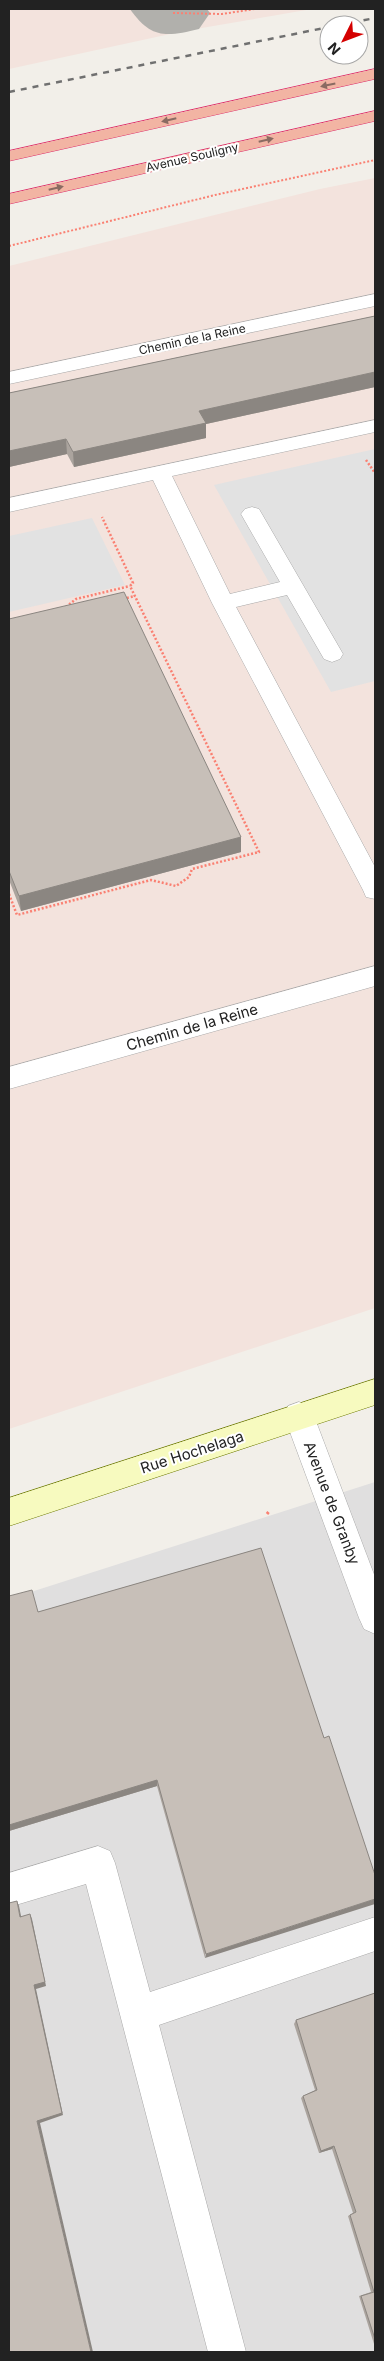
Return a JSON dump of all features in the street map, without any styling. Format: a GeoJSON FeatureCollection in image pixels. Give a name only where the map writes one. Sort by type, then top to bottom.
{"type":"FeatureCollection","features":[{"type":"Feature","properties":{"kind":"highway"},"geometry":{"type":"LineString","coordinates":[[9,156],[375,74]]}},
{"type":"Feature","properties":{"kind":"highway","name":"Avenue Souligny"},"geometry":{"type":"LineString","coordinates":[[9,200],[375,116]]}},
{"type":"Feature","properties":{"kind":"main road","name":"Rue Hochelaga"},"geometry":{"type":"LineString","coordinates":[[9,1512],[375,1392]]}},
{"type":"Feature","properties":{"kind":"street","name":"Chemin de la Reine"},"geometry":{"type":"LineString","coordinates":[[9,378],[375,300]]}},
{"type":"Feature","properties":{"kind":"street"},"geometry":{"type":"LineString","coordinates":[[9,505],[159,471],[375,426]]}},
{"type":"Feature","properties":{"kind":"street"},"geometry":{"type":"LineString","coordinates":[[159,471],[222,603],[375,890]]}},
{"type":"Feature","properties":{"kind":"street"},"geometry":{"type":"LineString","coordinates":[[252,514],[332,654]]}},
{"type":"Feature","properties":{"kind":"street"},"geometry":{"type":"LineString","coordinates":[[222,603],[294,586]]}},
{"type":"Feature","properties":{"kind":"street","name":"Chemin de la Reine"},"geometry":{"type":"LineString","coordinates":[[9,1078],[375,976]]}},
{"type":"Feature","properties":{"kind":"street","name":"Avenue de Granby"},"geometry":{"type":"LineString","coordinates":[[299,1416],[375,1618]]}},
{"type":"Feature","properties":{"kind":"street"},"geometry":{"type":"LineString","coordinates":[[9,1890],[98,1864],[227,2352]]}},
{"type":"Feature","properties":{"kind":"street"},"geometry":{"type":"LineString","coordinates":[[138,2014],[375,1934]]}},
{"type":"Feature","properties":{"kind":"path"},"geometry":{"type":"LineString","coordinates":[[174,13],[222,14],[255,9]]}},
{"type":"Feature","properties":{"kind":"path"},"geometry":{"type":"LineString","coordinates":[[9,246],[215,195],[375,160]]}},
{"type":"Feature","properties":{"kind":"path"},"geometry":{"type":"LineString","coordinates":[[364,456],[375,473]]}},
{"type":"Feature","properties":{"kind":"path"},"geometry":{"type":"LineString","coordinates":[[101,516],[133,583],[130,586]]}},
{"type":"Feature","properties":{"kind":"path"},"geometry":{"type":"LineString","coordinates":[[9,894],[17,915],[152,880],[166,886],[176,886],[189,877],[192,869],[259,852],[130,586]]}},
{"type":"Feature","properties":{"kind":"path"},"geometry":{"type":"LineString","coordinates":[[67,612],[66,607],[76,599],[130,586]]}},
{"type":"Feature","properties":{"kind":"path"},"geometry":{"type":"LineString","coordinates":[[116,600],[135,596]]}},
{"type":"Feature","properties":{"kind":"path"},"geometry":{"type":"LineString","coordinates":[[267,1514],[270,1510]]}},
{"type":"Feature","properties":{"kind":"shaded area"},"geometry":{"type":"Polygon","coordinates":[[[9,9],[312,9],[184,31],[9,69],[9,9]]]}},
{"type":"Feature","properties":{"kind":"shaded area"},"geometry":{"type":"Polygon","coordinates":[[[375,178],[375,1308],[9,1429],[9,266],[320,189],[375,178]]]}},
{"type":"Feature","properties":{"kind":"shaded area"},"geometry":{"type":"Polygon","coordinates":[[[375,449],[375,681],[331,692],[214,485],[375,449]]]}},
{"type":"Feature","properties":{"kind":"shaded area"},"geometry":{"type":"Polygon","coordinates":[[[92,518],[125,585],[9,612],[9,536],[92,518]]]}},
{"type":"Feature","properties":{"kind":"shaded area"},"geometry":{"type":"Polygon","coordinates":[[[375,1482],[375,2352],[9,2352],[9,1599],[375,1482]]]}},
{"type":"Feature","properties":{"kind":"building"},"geometry":{"type":"Polygon","coordinates":[[[375,316],[375,372],[199,411],[206,423],[73,452],[66,439],[9,451],[9,393],[375,316]]]}},
{"type":"Feature","properties":{"kind":"building"},"geometry":{"type":"Polygon","coordinates":[[[124,592],[241,837],[19,896],[9,871],[9,619],[124,592]]]}},
{"type":"Feature","properties":{"kind":"building"},"geometry":{"type":"Polygon","coordinates":[[[261,1548],[324,1738],[329,1736],[375,1875],[375,1899],[206,1954],[157,1780],[9,1825],[9,1596],[32,1590],[38,1612],[261,1548]]]}},
{"type":"Feature","properties":{"kind":"building"},"geometry":{"type":"Polygon","coordinates":[[[17,1901],[20,1917],[30,1914],[45,1982],[34,1985],[62,2113],[37,2121],[91,2352],[9,2352],[9,1903],[17,1901]]]}},
{"type":"Feature","properties":{"kind":"building"},"geometry":{"type":"Polygon","coordinates":[[[375,1993],[375,2339],[361,2296],[374,2292],[350,2215],[356,2212],[334,2146],[321,2151],[303,2096],[317,2090],[296,2020],[375,1993]]]}},
{"type":"Feature","properties":{"kind":"taxiway"},"geometry":{"type":"LineString","coordinates":[[167,9],[173,13]]}},
{"type":"Feature","properties":{"kind":"railway"},"geometry":{"type":"LineString","coordinates":[[369,19],[375,18]]}},
{"type":"Feature","properties":{"kind":"railway"},"geometry":{"type":"LineString","coordinates":[[9,92],[319,29]]}}]}
